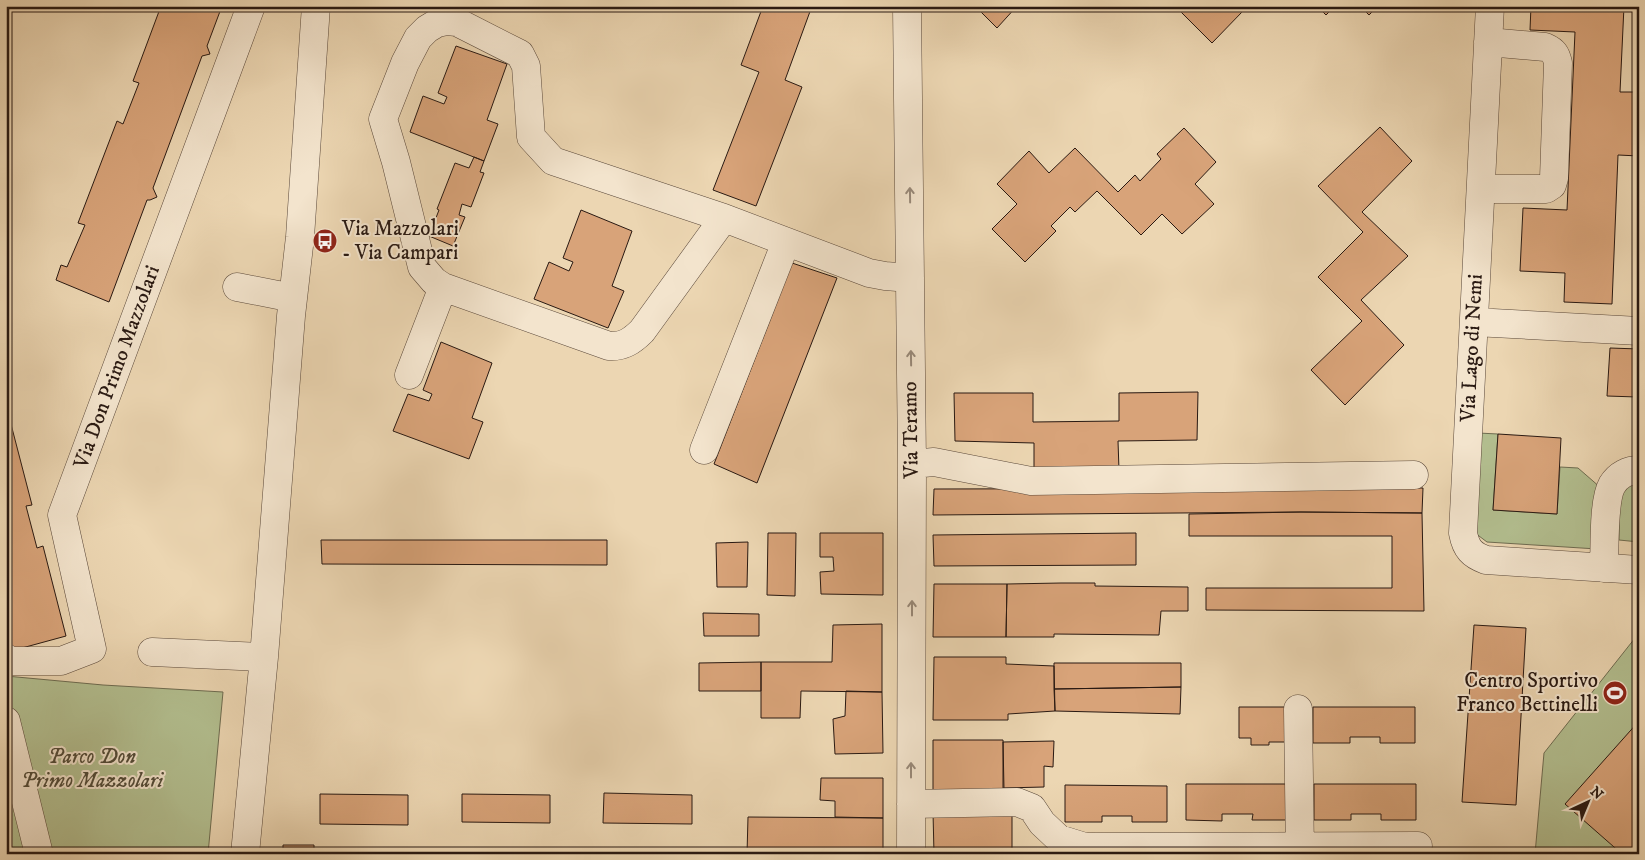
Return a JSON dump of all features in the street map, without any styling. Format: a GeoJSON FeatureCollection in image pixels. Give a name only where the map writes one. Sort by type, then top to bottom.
{"type":"FeatureCollection","features":[{"type":"Feature","properties":{"kind":"street","name":"Via Don Primo Mazzolari"},"geometry":{"type":"LineString","coordinates":[[6,658],[9,661],[61,661],[92,649],[62,515],[250,6]]}},
{"type":"Feature","properties":{"kind":"street"},"geometry":{"type":"LineString","coordinates":[[245,854],[264,657],[293,298],[300,237],[316,6]]}},
{"type":"Feature","properties":{"kind":"street","name":"Via Teramo"},"geometry":{"type":"LineString","coordinates":[[907,6],[912,464],[911,854]]}},
{"type":"Feature","properties":{"kind":"street","name":"Via Lago di Nemi"},"geometry":{"type":"LineString","coordinates":[[1490,6],[1463,533],[1465,543],[1469,551],[1486,560],[1639,570]]}},
{"type":"Feature","properties":{"kind":"street"},"geometry":{"type":"LineString","coordinates":[[724,218],[642,331],[628,342],[618,346],[609,346],[443,287],[428,275],[422,267],[384,119],[405,63],[418,38],[427,29],[437,24],[447,21],[457,22],[520,54],[526,66],[531,137],[553,160],[724,218],[869,273],[910,278]]}},
{"type":"Feature","properties":{"kind":"street"},"geometry":{"type":"LineString","coordinates":[[1480,189],[1546,189],[1552,185],[1554,178],[1557,56],[1552,50],[1545,47],[1488,42]]}},
{"type":"Feature","properties":{"kind":"street"},"geometry":{"type":"LineString","coordinates":[[704,450],[786,242]]}},
{"type":"Feature","properties":{"kind":"street"},"geometry":{"type":"LineString","coordinates":[[237,287],[293,298]]}},
{"type":"Feature","properties":{"kind":"street"},"geometry":{"type":"LineString","coordinates":[[410,375],[443,287]]}},
{"type":"Feature","properties":{"kind":"street"},"geometry":{"type":"LineString","coordinates":[[1474,322],[1639,331]]}},
{"type":"Feature","properties":{"kind":"street"},"geometry":{"type":"LineString","coordinates":[[912,464],[934,462],[1031,481],[1414,475]]}},
{"type":"Feature","properties":{"kind":"street"},"geometry":{"type":"LineString","coordinates":[[1604,568],[1607,501],[1612,487],[1621,475],[1630,470],[1639,470]]}},
{"type":"Feature","properties":{"kind":"street"},"geometry":{"type":"LineString","coordinates":[[152,652],[264,657]]}},
{"type":"Feature","properties":{"kind":"street"},"geometry":{"type":"LineString","coordinates":[[1298,709],[1300,850]]}},
{"type":"Feature","properties":{"kind":"street"},"geometry":{"type":"LineString","coordinates":[[6,721],[38,854]]}},
{"type":"Feature","properties":{"kind":"street"},"geometry":{"type":"LineString","coordinates":[[911,804],[1017,802],[1032,808],[1058,839],[1085,847],[1300,850],[1418,846]]}},
{"type":"Feature","properties":{"kind":"green space"},"geometry":{"type":"Polygon","coordinates":[[[1478,433],[1498,434],[1493,510],[1557,514],[1560,467],[1578,468],[1601,488],[1597,549],[1487,542],[1475,533],[1478,433]]]}},
{"type":"Feature","properties":{"kind":"green space"},"geometry":{"type":"Polygon","coordinates":[[[1639,481],[1639,542],[1619,540],[1619,501],[1628,484],[1639,481]]]}},
{"type":"Feature","properties":{"kind":"green space","name":"Centro Sportivo Franco Bettinelli"},"geometry":{"type":"Polygon","coordinates":[[[1639,633],[1639,854],[1535,854],[1544,753],[1639,633]]]}},
{"type":"Feature","properties":{"kind":"green space","name":"Parco Don Primo Mazzolari"},"geometry":{"type":"Polygon","coordinates":[[[6,676],[103,685],[223,692],[208,854],[6,854],[6,676]]]}},
{"type":"Feature","properties":{"kind":"building"},"geometry":{"type":"Polygon","coordinates":[[[161,6],[222,6],[207,46],[210,54],[202,56],[153,188],[157,197],[147,200],[109,302],[56,280],[61,265],[67,267],[85,225],[78,223],[117,121],[123,124],[139,83],[133,81],[161,6]]]}},
{"type":"Feature","properties":{"kind":"building"},"geometry":{"type":"Polygon","coordinates":[[[763,6],[812,6],[785,80],[802,87],[756,206],[713,190],[759,72],[741,65],[763,6]]]}},
{"type":"Feature","properties":{"kind":"building"},"geometry":{"type":"Polygon","coordinates":[[[975,6],[1017,6],[997,28],[975,6]]]}},
{"type":"Feature","properties":{"kind":"building"},"geometry":{"type":"Polygon","coordinates":[[[1183,6],[1239,6],[1238,8],[1242,12],[1212,43],[1179,10],[1183,6]]]}},
{"type":"Feature","properties":{"kind":"building"},"geometry":{"type":"Polygon","coordinates":[[[1317,6],[1335,6],[1326,15],[1317,6]]]}},
{"type":"Feature","properties":{"kind":"building"},"geometry":{"type":"Polygon","coordinates":[[[1360,6],[1378,6],[1369,15],[1360,6]]]}},
{"type":"Feature","properties":{"kind":"building"},"geometry":{"type":"Polygon","coordinates":[[[1531,6],[1624,6],[1620,92],[1639,92],[1639,156],[1618,155],[1612,304],[1564,302],[1565,273],[1520,271],[1523,208],[1567,210],[1575,32],[1530,30],[1531,6]]]}},
{"type":"Feature","properties":{"kind":"building"},"geometry":{"type":"Polygon","coordinates":[[[456,46],[507,64],[487,120],[498,124],[484,161],[410,132],[423,96],[444,104],[447,97],[438,93],[456,46]]]}},
{"type":"Feature","properties":{"kind":"building"},"geometry":{"type":"Polygon","coordinates":[[[1380,127],[1412,161],[1362,212],[1408,256],[1361,300],[1404,345],[1345,405],[1311,370],[1362,321],[1318,277],[1363,232],[1318,186],[1380,127]]]}},
{"type":"Feature","properties":{"kind":"building"},"geometry":{"type":"Polygon","coordinates":[[[1184,128],[1216,162],[1195,184],[1214,204],[1182,234],[1162,214],[1141,235],[1097,191],[1075,212],[1070,207],[1051,226],[1056,231],[1025,262],[992,229],[1017,204],[997,184],[1029,151],[1049,173],[1075,148],[1118,192],[1135,175],[1140,181],[1161,159],[1157,154],[1184,128]]]}},
{"type":"Feature","properties":{"kind":"building"},"geometry":{"type":"Polygon","coordinates":[[[474,157],[484,161],[480,172],[484,173],[471,207],[462,204],[459,215],[465,217],[453,246],[429,236],[439,210],[437,209],[455,163],[469,168],[474,157]]]}},
{"type":"Feature","properties":{"kind":"building"},"geometry":{"type":"Polygon","coordinates":[[[581,210],[632,231],[612,286],[624,291],[608,328],[534,299],[549,262],[569,271],[573,262],[563,258],[581,210]]]}},
{"type":"Feature","properties":{"kind":"building"},"geometry":{"type":"Polygon","coordinates":[[[792,263],[837,278],[757,483],[714,464],[792,263]]]}},
{"type":"Feature","properties":{"kind":"building"},"geometry":{"type":"Polygon","coordinates":[[[441,342],[492,363],[472,418],[483,422],[469,459],[393,431],[408,394],[429,401],[432,394],[423,390],[441,342]]]}},
{"type":"Feature","properties":{"kind":"building"},"geometry":{"type":"Polygon","coordinates":[[[1610,348],[1639,349],[1639,442],[1635,442],[1637,397],[1607,396],[1610,348]]]}},
{"type":"Feature","properties":{"kind":"building"},"geometry":{"type":"Polygon","coordinates":[[[1198,392],[1197,440],[1118,441],[1119,470],[1034,470],[1034,443],[955,441],[954,393],[1033,393],[1033,422],[1119,421],[1119,393],[1198,392]]]}},
{"type":"Feature","properties":{"kind":"building"},"geometry":{"type":"Polygon","coordinates":[[[6,405],[32,505],[26,506],[37,548],[43,546],[66,636],[11,651],[6,631],[6,405]]]}},
{"type":"Feature","properties":{"kind":"building"},"geometry":{"type":"Polygon","coordinates":[[[1498,434],[1561,438],[1557,514],[1493,510],[1498,434]]]}},
{"type":"Feature","properties":{"kind":"building"},"geometry":{"type":"Polygon","coordinates":[[[1423,488],[1422,513],[933,515],[934,489],[1423,488]]]}},
{"type":"Feature","properties":{"kind":"building"},"geometry":{"type":"Polygon","coordinates":[[[1301,512],[1422,513],[1424,611],[1206,610],[1206,588],[1392,588],[1392,536],[1189,536],[1189,514],[1301,512]]]}},
{"type":"Feature","properties":{"kind":"building"},"geometry":{"type":"Polygon","coordinates":[[[768,533],[796,533],[795,596],[767,595],[768,533]]]}},
{"type":"Feature","properties":{"kind":"building"},"geometry":{"type":"Polygon","coordinates":[[[820,533],[883,533],[883,595],[821,594],[820,572],[834,571],[833,557],[820,557],[820,533]]]}},
{"type":"Feature","properties":{"kind":"building"},"geometry":{"type":"Polygon","coordinates":[[[1136,533],[1136,565],[934,566],[933,535],[1136,533]]]}},
{"type":"Feature","properties":{"kind":"building"},"geometry":{"type":"Polygon","coordinates":[[[321,540],[607,540],[607,565],[322,564],[321,540]]]}},
{"type":"Feature","properties":{"kind":"building"},"geometry":{"type":"Polygon","coordinates":[[[748,542],[747,587],[717,587],[716,543],[748,542]]]}},
{"type":"Feature","properties":{"kind":"building"},"geometry":{"type":"Polygon","coordinates":[[[1095,583],[1095,586],[1188,587],[1188,611],[1161,611],[1159,635],[1054,634],[1054,637],[1006,637],[1007,584],[1095,583]]]}},
{"type":"Feature","properties":{"kind":"building"},"geometry":{"type":"Polygon","coordinates":[[[934,584],[1007,584],[1006,637],[933,637],[934,584]]]}},
{"type":"Feature","properties":{"kind":"building"},"geometry":{"type":"Polygon","coordinates":[[[703,613],[759,614],[759,636],[704,636],[703,613]]]}},
{"type":"Feature","properties":{"kind":"building"},"geometry":{"type":"Polygon","coordinates":[[[882,624],[882,692],[801,691],[800,718],[761,718],[761,662],[832,662],[833,625],[882,624]]]}},
{"type":"Feature","properties":{"kind":"building"},"geometry":{"type":"Polygon","coordinates":[[[1474,625],[1526,628],[1516,805],[1462,802],[1474,625]]]}},
{"type":"Feature","properties":{"kind":"building"},"geometry":{"type":"Polygon","coordinates":[[[934,657],[1006,657],[1006,664],[1054,666],[1055,711],[1008,714],[1008,720],[933,720],[934,657]]]}},
{"type":"Feature","properties":{"kind":"building"},"geometry":{"type":"Polygon","coordinates":[[[761,662],[761,691],[699,691],[699,663],[761,662]]]}},
{"type":"Feature","properties":{"kind":"building"},"geometry":{"type":"Polygon","coordinates":[[[1054,663],[1181,663],[1181,687],[1054,689],[1054,663]]]}},
{"type":"Feature","properties":{"kind":"building"},"geometry":{"type":"Polygon","coordinates":[[[1181,687],[1180,714],[1055,711],[1054,689],[1181,687]]]}},
{"type":"Feature","properties":{"kind":"building"},"geometry":{"type":"Polygon","coordinates":[[[846,691],[882,692],[883,753],[835,754],[833,719],[845,716],[846,691]]]}},
{"type":"Feature","properties":{"kind":"building"},"geometry":{"type":"Polygon","coordinates":[[[1239,707],[1286,707],[1286,742],[1269,742],[1269,745],[1251,745],[1251,738],[1239,738],[1239,707]]]}},
{"type":"Feature","properties":{"kind":"building"},"geometry":{"type":"Polygon","coordinates":[[[1313,707],[1415,707],[1415,743],[1380,743],[1380,737],[1350,737],[1350,743],[1313,743],[1313,707]]]}},
{"type":"Feature","properties":{"kind":"building"},"geometry":{"type":"Polygon","coordinates":[[[1639,721],[1639,854],[1622,854],[1565,804],[1639,721]]]}},
{"type":"Feature","properties":{"kind":"building"},"geometry":{"type":"Polygon","coordinates":[[[933,740],[1003,740],[1004,790],[933,792],[933,740]]]}},
{"type":"Feature","properties":{"kind":"building"},"geometry":{"type":"Polygon","coordinates":[[[1054,741],[1053,767],[1044,766],[1044,787],[1003,788],[1003,742],[1054,741]]]}},
{"type":"Feature","properties":{"kind":"building"},"geometry":{"type":"Polygon","coordinates":[[[821,778],[883,778],[883,818],[835,817],[835,801],[820,800],[821,778]]]}},
{"type":"Feature","properties":{"kind":"building"},"geometry":{"type":"Polygon","coordinates":[[[1186,784],[1288,784],[1288,820],[1252,820],[1253,814],[1222,814],[1222,821],[1186,820],[1186,784]]]}},
{"type":"Feature","properties":{"kind":"building"},"geometry":{"type":"Polygon","coordinates":[[[1314,784],[1416,784],[1416,820],[1381,820],[1381,814],[1351,814],[1351,820],[1314,820],[1314,784]]]}},
{"type":"Feature","properties":{"kind":"building"},"geometry":{"type":"Polygon","coordinates":[[[1065,785],[1167,786],[1167,822],[1132,822],[1132,816],[1102,816],[1102,822],[1065,822],[1065,785]]]}},
{"type":"Feature","properties":{"kind":"building"},"geometry":{"type":"Polygon","coordinates":[[[604,793],[692,795],[692,824],[603,823],[604,793]]]}},
{"type":"Feature","properties":{"kind":"building"},"geometry":{"type":"Polygon","coordinates":[[[320,794],[408,795],[408,825],[320,824],[320,794]]]}},
{"type":"Feature","properties":{"kind":"building"},"geometry":{"type":"Polygon","coordinates":[[[462,794],[550,795],[550,823],[462,822],[462,794]]]}},
{"type":"Feature","properties":{"kind":"building"},"geometry":{"type":"Polygon","coordinates":[[[1012,811],[1012,854],[934,854],[933,812],[1012,811]]]}},
{"type":"Feature","properties":{"kind":"building"},"geometry":{"type":"Polygon","coordinates":[[[748,817],[883,818],[883,854],[747,854],[748,817]]]}},
{"type":"Feature","properties":{"kind":"building"},"geometry":{"type":"Polygon","coordinates":[[[283,845],[314,845],[314,854],[283,854],[283,845]]]}},
{"type":"Feature","properties":{"kind":"place","name":"Via Mazzolari - Via Campari"},"geometry":{"type":"Point","coordinates":[325,241]}},
{"type":"Feature","properties":{"kind":"place","name":"Centro Sportivo Franco Bettinelli"},"geometry":{"type":"Point","coordinates":[1615,693]}}]}
